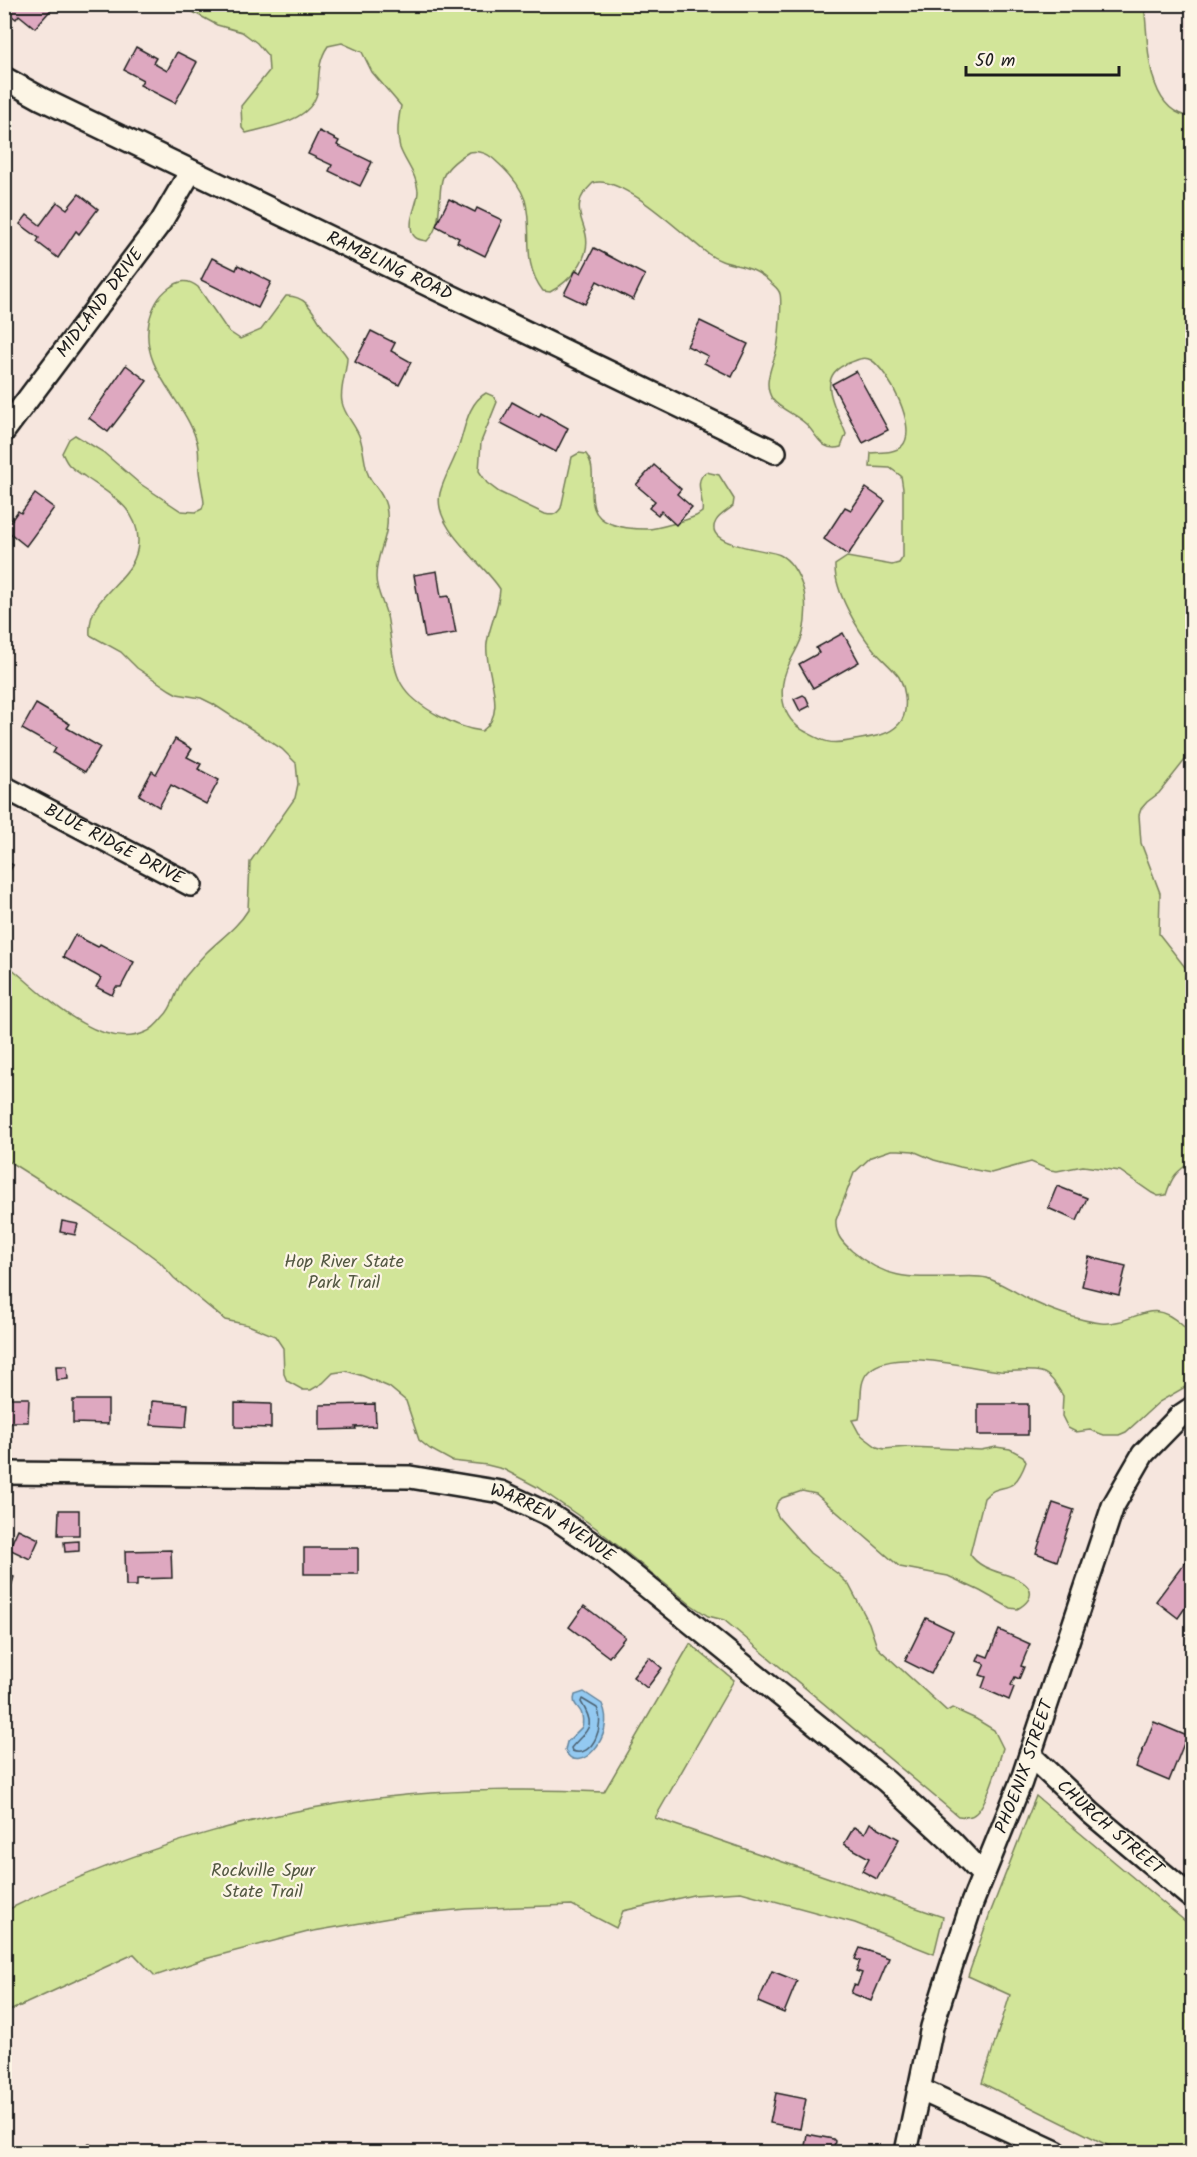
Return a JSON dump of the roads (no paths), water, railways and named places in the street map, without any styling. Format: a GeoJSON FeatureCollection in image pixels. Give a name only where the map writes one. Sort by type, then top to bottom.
{"type":"FeatureCollection","features":[{"type":"Feature","properties":{"kind":"street","name":"RAMBLING ROAD"},"geometry":{"type":"LineString","coordinates":[[4,78],[42,99],[775,453]]}},
{"type":"Feature","properties":{"kind":"street","name":"MIDLAND DRIVE"},"geometry":{"type":"LineString","coordinates":[[4,431],[161,222],[191,171]]}},
{"type":"Feature","properties":{"kind":"street","name":"BLUE RIDGE DRIVE"},"geometry":{"type":"LineString","coordinates":[[4,788],[191,885]]}},
{"type":"Feature","properties":{"kind":"street","name":"PHOENIX STREET"},"geometry":{"type":"LineString","coordinates":[[906,2152],[932,2027],[972,1904],[1030,1755],[1113,1506],[1143,1454],[1180,1416],[1192,1408]]}},
{"type":"Feature","properties":{"kind":"street","name":"WARREN AVENUE"},"geometry":{"type":"LineString","coordinates":[[4,1473],[410,1477],[501,1492],[552,1516],[603,1551],[886,1781],[945,1834],[983,1875]]}},
{"type":"Feature","properties":{"kind":"street","name":"CHURCH STREET"},"geometry":{"type":"LineString","coordinates":[[1030,1755],[1091,1813],[1192,1898]]}},
{"type":"Feature","properties":{"kind":"street"},"geometry":{"type":"LineString","coordinates":[[919,2089],[1056,2152]]}},
{"type":"Feature","properties":{"kind":"water"},"geometry":{"type":"Polygon","coordinates":[[[584,1692],[602,1704],[605,1729],[594,1750],[578,1760],[571,1758],[565,1750],[567,1742],[582,1727],[582,1714],[574,1698],[575,1695],[584,1692]]]}},
{"type":"Feature","properties":{"kind":"park label","name":"Hop River State Park Trail"},"geometry":{"type":"Point","coordinates":[344,1272]}},
{"type":"Feature","properties":{"kind":"park label","name":"Rockville Spur State Trail"},"geometry":{"type":"Point","coordinates":[263,1881]}}]}
